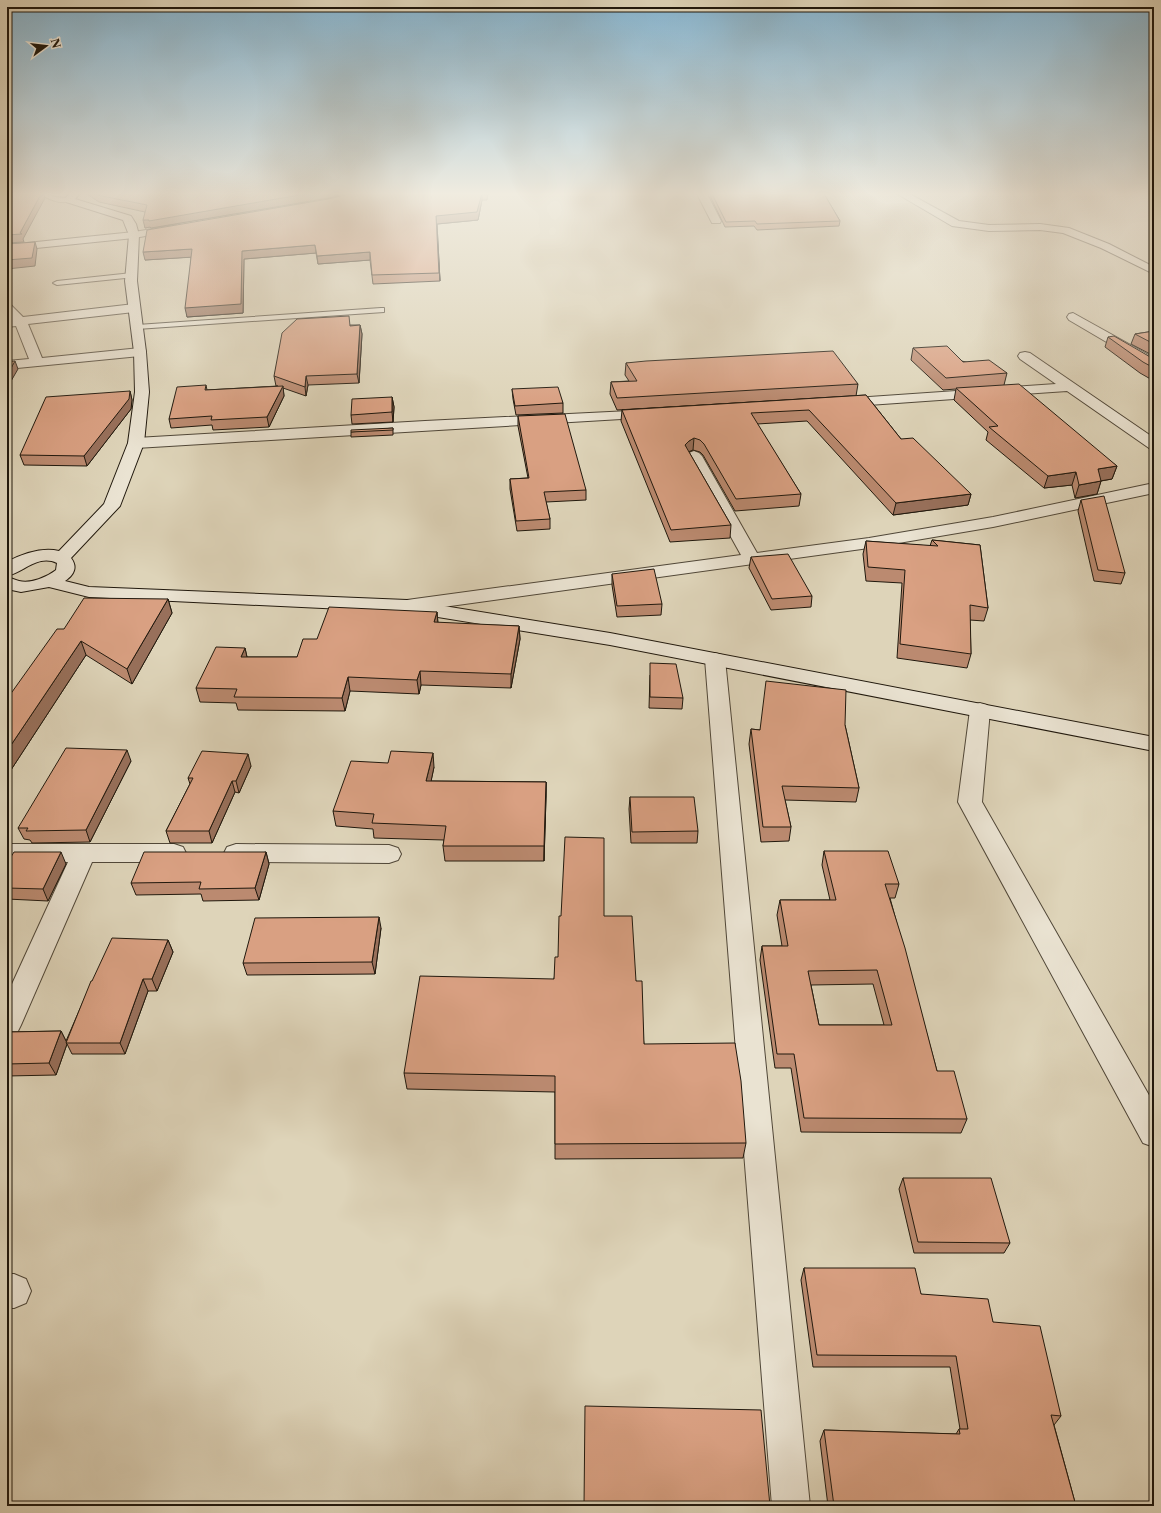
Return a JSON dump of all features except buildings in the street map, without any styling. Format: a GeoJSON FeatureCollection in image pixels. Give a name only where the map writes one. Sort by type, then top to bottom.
{"type":"FeatureCollection","features":[{"type":"Feature","properties":{"kind":"street"},"geometry":{"type":"LineString","coordinates":[[61,559],[112,506],[136,443],[142,392],[140,352],[134,308],[133,263]]}},
{"type":"Feature","properties":{"kind":"street"},"geometry":{"type":"LineString","coordinates":[[1138,263],[1154,271]]}},
{"type":"Feature","properties":{"kind":"street"},"geometry":{"type":"LineString","coordinates":[[7,308],[21,322],[37,362]]}},
{"type":"Feature","properties":{"kind":"street"},"geometry":{"type":"LineString","coordinates":[[7,323],[134,308]]}},
{"type":"Feature","properties":{"kind":"street"},"geometry":{"type":"LineString","coordinates":[[1073,317],[1154,364]]}},
{"type":"Feature","properties":{"kind":"street"},"geometry":{"type":"LineString","coordinates":[[7,365],[140,352]]}},
{"type":"Feature","properties":{"kind":"street"},"geometry":{"type":"LineString","coordinates":[[1025,356],[1154,445]]}},
{"type":"Feature","properties":{"kind":"street"},"geometry":{"type":"LineString","coordinates":[[830,404],[1069,387]]}},
{"type":"Feature","properties":{"kind":"street"},"geometry":{"type":"LineString","coordinates":[[136,443],[417,425],[666,414]]}},
{"type":"Feature","properties":{"kind":"street"},"geometry":{"type":"LineString","coordinates":[[694,456],[752,559]]}},
{"type":"Feature","properties":{"kind":"street"},"geometry":{"type":"LineString","coordinates":[[407,606],[869,543],[993,522],[1154,488]]}},
{"type":"Feature","properties":{"kind":"street"},"geometry":{"type":"LineString","coordinates":[[7,570],[18,562],[27,558],[48,556],[61,559],[66,564],[66,568],[57,578],[49,582],[30,587],[16,586],[7,582]]}},
{"type":"Feature","properties":{"kind":"street"},"geometry":{"type":"LineString","coordinates":[[49,582],[89,592],[407,606],[509,622],[715,659],[1154,744]]}},
{"type":"Feature","properties":{"kind":"street"},"geometry":{"type":"LineString","coordinates":[[715,659],[790,1506]]}},
{"type":"Feature","properties":{"kind":"street"},"geometry":{"type":"LineString","coordinates":[[980,710],[970,802],[1154,1133]]}},
{"type":"Feature","properties":{"kind":"street"},"geometry":{"type":"LineString","coordinates":[[7,852],[194,853]]}},
{"type":"Feature","properties":{"kind":"street"},"geometry":{"type":"LineString","coordinates":[[7,1025],[84,853]]}},
{"type":"Feature","properties":{"kind":"street"},"geometry":{"type":"LineString","coordinates":[[217,853],[389,854]]}},
{"type":"Feature","properties":{"kind":"lane"},"geometry":{"type":"LineString","coordinates":[[57,283],[132,275]]}},
{"type":"Feature","properties":{"kind":"lane"},"geometry":{"type":"LineString","coordinates":[[137,327],[381,310]]}}]}
